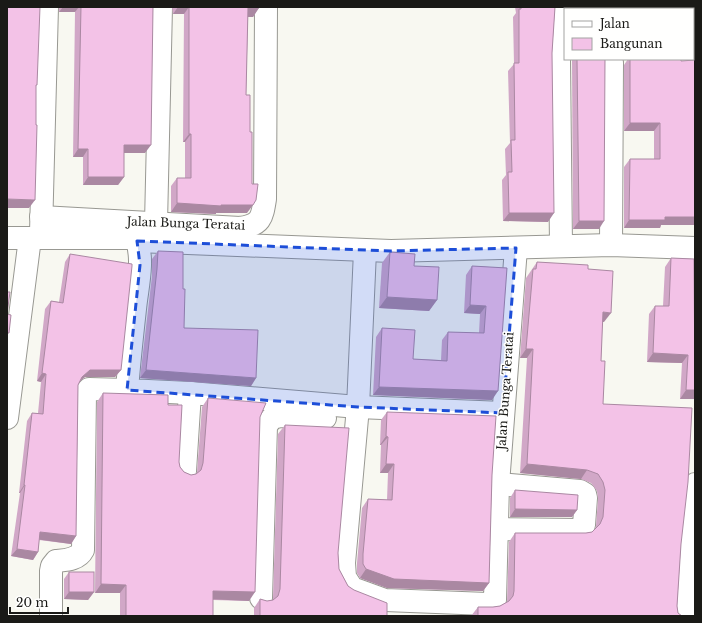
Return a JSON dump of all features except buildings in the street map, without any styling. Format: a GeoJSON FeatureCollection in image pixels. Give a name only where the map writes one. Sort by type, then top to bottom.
{"type":"FeatureCollection","features":[{"type":"Feature","properties":{"kind":"street"},"geometry":{"type":"LineString","coordinates":[[7,418],[37,231],[47,7]]}},
{"type":"Feature","properties":{"kind":"street"},"geometry":{"type":"LineString","coordinates":[[156,223],[161,7]]}},
{"type":"Feature","properties":{"kind":"street","name":"Jalan Bunga Teratai"},"geometry":{"type":"LineString","coordinates":[[7,238],[37,231],[156,223],[240,228],[256,224],[261,218],[265,199],[266,7]]}},
{"type":"Feature","properties":{"kind":"street"},"geometry":{"type":"LineString","coordinates":[[561,246],[559,61],[562,7]]}},
{"type":"Feature","properties":{"kind":"street"},"geometry":{"type":"LineString","coordinates":[[611,245],[612,63]]}},
{"type":"Feature","properties":{"kind":"street"},"geometry":{"type":"LineString","coordinates":[[37,231],[131,238],[137,242],[391,252],[611,245],[695,248]]}},
{"type":"Feature","properties":{"kind":"street"},"geometry":{"type":"LineString","coordinates":[[127,390],[129,356],[140,265],[140,249],[137,242]]}},
{"type":"Feature","properties":{"kind":"street","name":"Jalan Bunga Teratai"},"geometry":{"type":"LineString","coordinates":[[384,608],[491,603],[495,600],[498,484],[516,248]]}},
{"type":"Feature","properties":{"kind":"street"},"geometry":{"type":"LineString","coordinates":[[365,250],[357,413],[344,572],[347,582],[352,588],[384,608]]}},
{"type":"Feature","properties":{"kind":"street"},"geometry":{"type":"LineString","coordinates":[[51,616],[52,566],[56,561],[74,558],[81,554],[83,550],[86,393],[89,389],[190,393],[357,413]]}},
{"type":"Feature","properties":{"kind":"street"},"geometry":{"type":"LineString","coordinates":[[185,471],[190,393]]}},
{"type":"Feature","properties":{"kind":"street"},"geometry":{"type":"LineString","coordinates":[[261,598],[266,426],[272,418],[280,416],[357,413],[503,413]]}},
{"type":"Feature","properties":{"kind":"street"},"geometry":{"type":"LineString","coordinates":[[497,529],[580,530],[584,525],[586,498],[585,494],[580,491],[498,484]]}},
{"type":"Feature","properties":{"kind":"street"},"geometry":{"type":"LineString","coordinates":[[683,616],[687,554],[695,484]]}},
{"type":"Feature","properties":{"kind":"highlighted area"},"geometry":{"type":"Polygon","coordinates":[[[137,241],[391,251],[516,248],[503,413],[358,407],[127,390],[140,265],[137,241]]]}}]}
